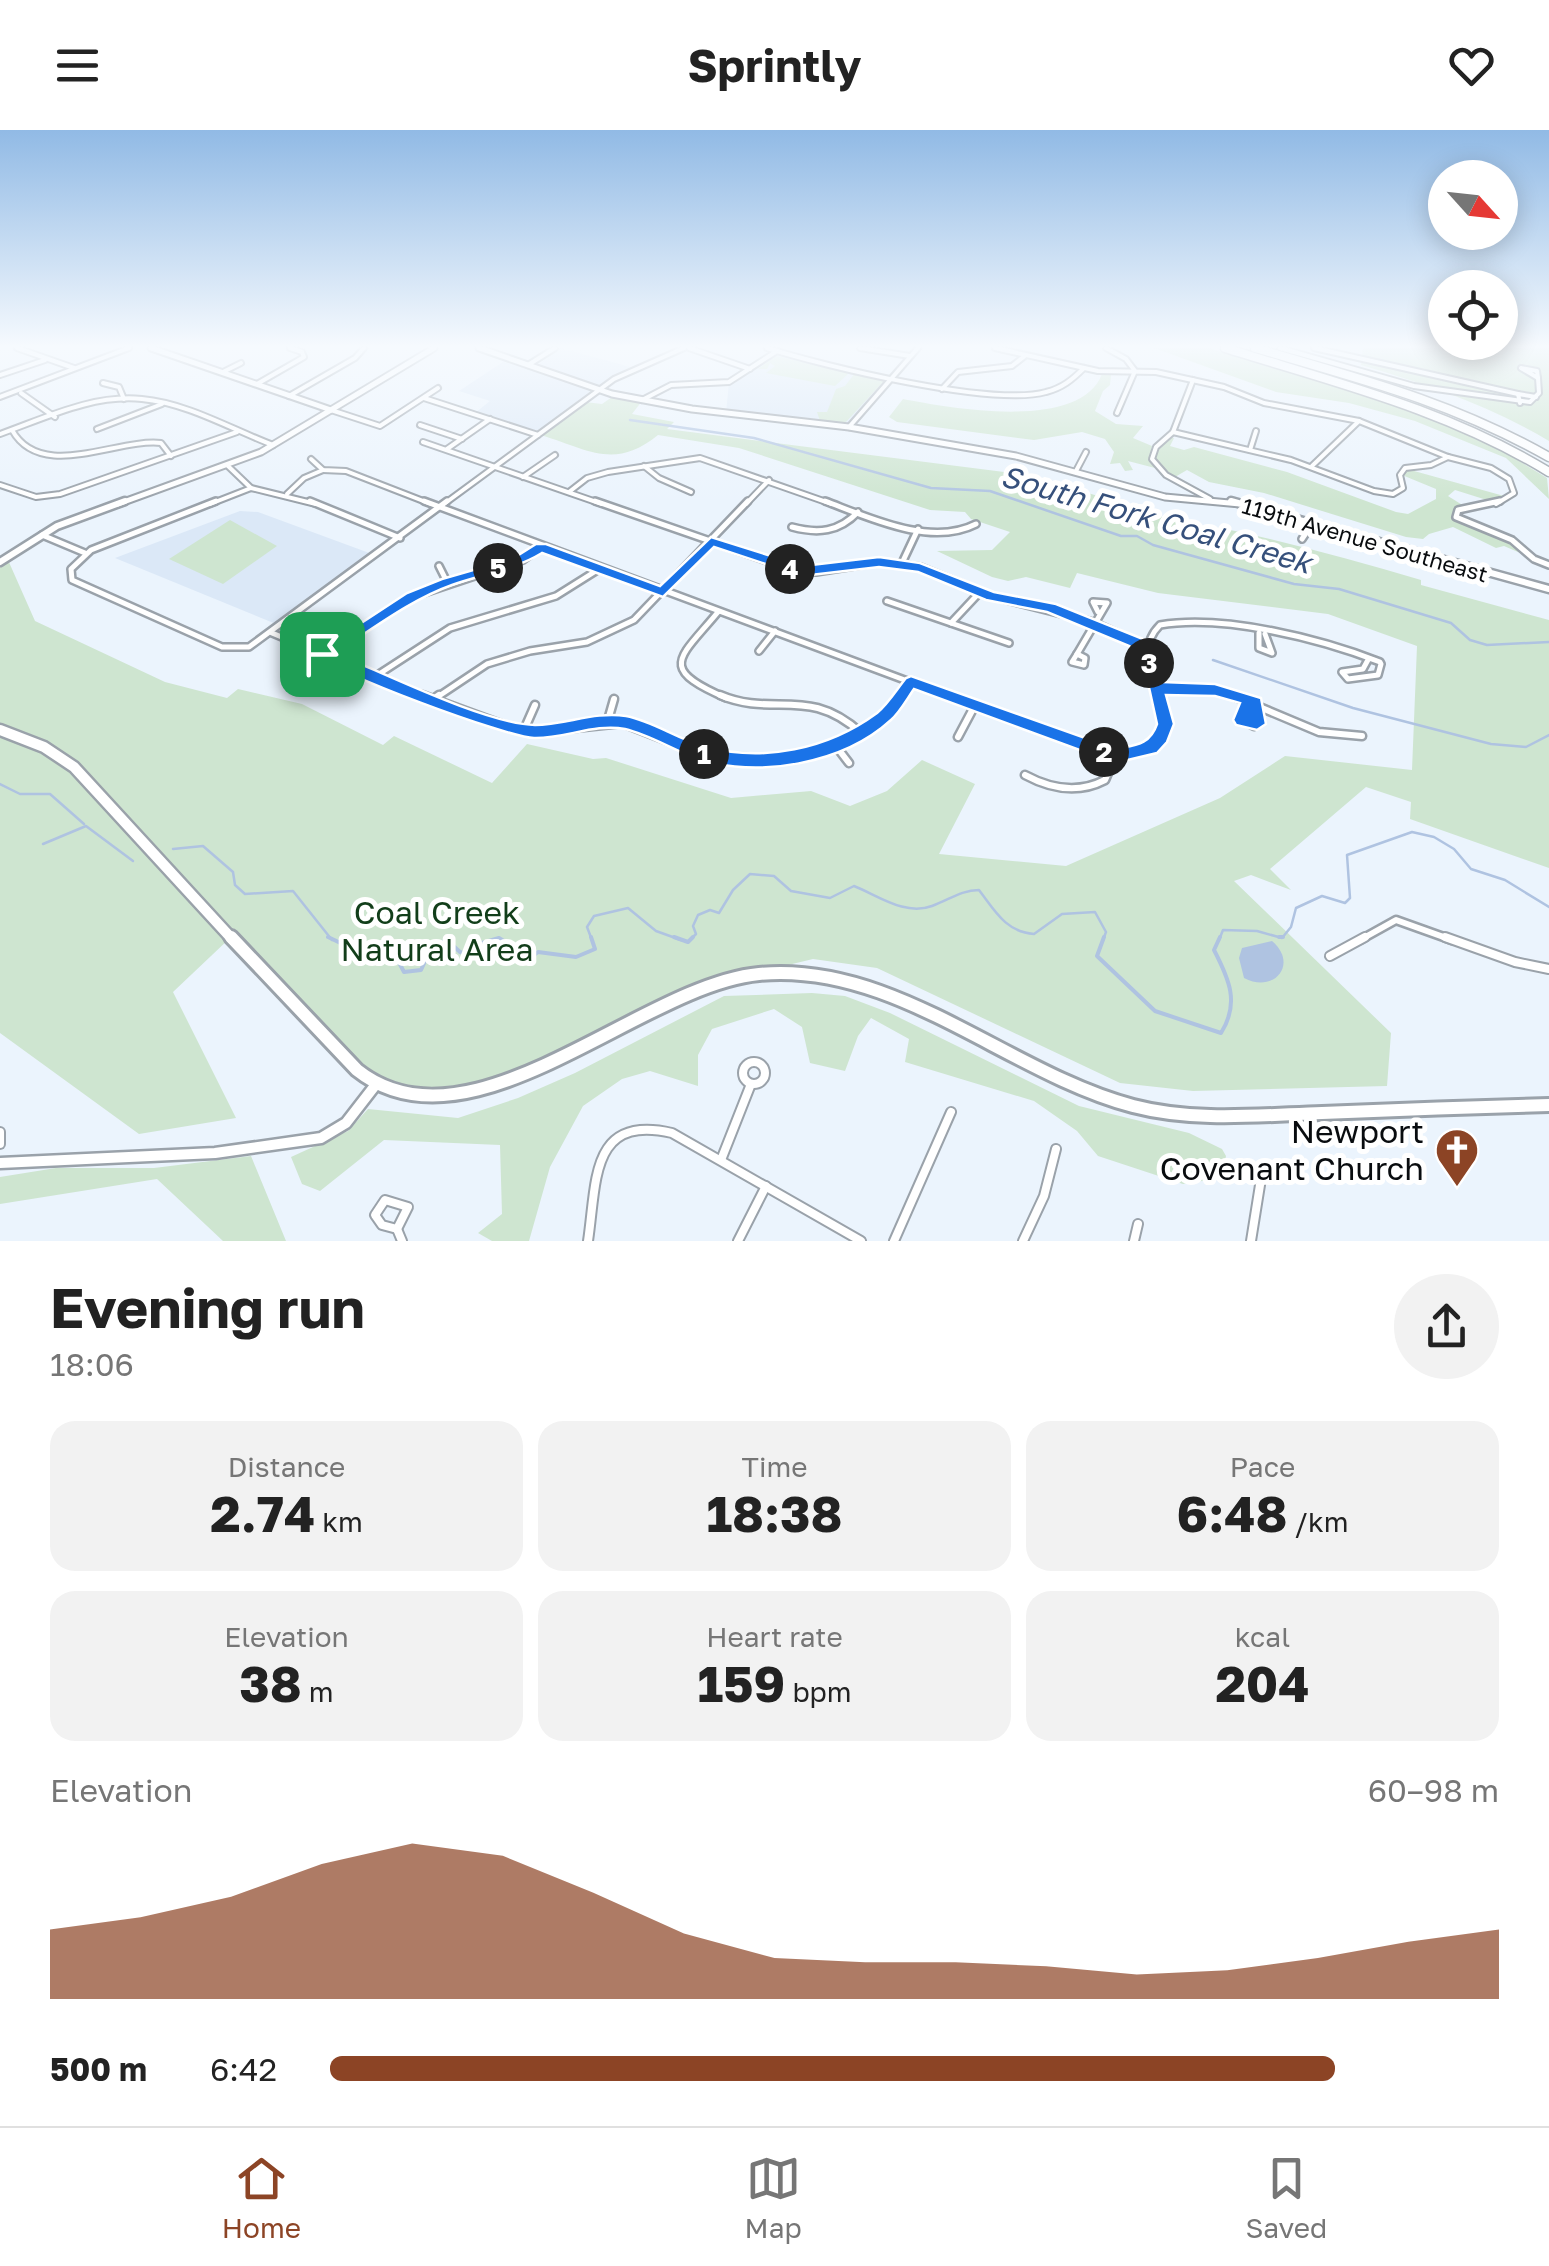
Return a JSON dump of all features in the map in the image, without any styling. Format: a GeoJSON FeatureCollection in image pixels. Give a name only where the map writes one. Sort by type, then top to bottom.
{"type":"FeatureCollection","features":[{"type":"Feature","properties":{"kind":"highway"},"geometry":{"type":"LineString","coordinates":[[1396,400],[1434,411],[1504,444],[1549,472]]}},
{"type":"Feature","properties":{"kind":"highway"},"geometry":{"type":"LineString","coordinates":[[1431,400],[1498,428],[1549,457]]}},
{"type":"Feature","properties":{"kind":"main road"},"geometry":{"type":"LineString","coordinates":[[0,730],[44,747],[74,767],[340,1054],[377,1084],[427,1094],[476,1091],[530,1071],[716,983],[758,974],[788,974],[831,979],[876,992],[1072,1085],[1154,1111],[1216,1116],[1549,1105]]}},
{"type":"Feature","properties":{"kind":"street"},"geometry":{"type":"LineString","coordinates":[[31,400],[54,417]]}},
{"type":"Feature","properties":{"kind":"street"},"geometry":{"type":"LineString","coordinates":[[0,434],[121,400]]}},
{"type":"Feature","properties":{"kind":"street"},"geometry":{"type":"LineString","coordinates":[[130,400],[162,404],[273,445]]}},
{"type":"Feature","properties":{"kind":"street"},"geometry":{"type":"LineString","coordinates":[[301,400],[380,426],[421,400]]}},
{"type":"Feature","properties":{"kind":"street"},"geometry":{"type":"LineString","coordinates":[[0,562],[4,553],[40,534],[228,466],[273,445],[348,400]]}},
{"type":"Feature","properties":{"kind":"street"},"geometry":{"type":"LineString","coordinates":[[430,400],[538,436]]}},
{"type":"Feature","properties":{"kind":"street"},"geometry":{"type":"LineString","coordinates":[[400,538],[286,494],[251,488],[86,553],[70,577],[222,648],[238,650],[272,633],[538,436],[585,400]]}},
{"type":"Feature","properties":{"kind":"street","name":"119th Avenue Southeast"},"geometry":{"type":"LineString","coordinates":[[642,400],[783,422],[849,427],[1016,456],[1165,498],[1210,499],[1312,524],[1549,589]]}},
{"type":"Feature","properties":{"kind":"street"},"geometry":{"type":"LineString","coordinates":[[849,427],[872,400]]}},
{"type":"Feature","properties":{"kind":"street"},"geometry":{"type":"LineString","coordinates":[[1118,413],[1123,400]]}},
{"type":"Feature","properties":{"kind":"street"},"geometry":{"type":"LineString","coordinates":[[1185,400],[1173,432],[1156,447],[1153,463],[1166,475],[1210,499]]}},
{"type":"Feature","properties":{"kind":"street"},"geometry":{"type":"LineString","coordinates":[[1254,400],[1359,421],[1504,476],[1514,488],[1510,498],[1494,506],[1458,510],[1455,514],[1466,524],[1516,542],[1534,559],[1549,565]]}},
{"type":"Feature","properties":{"kind":"street"},"geometry":{"type":"LineString","coordinates":[[1504,400],[1520,403],[1533,400]]}},
{"type":"Feature","properties":{"kind":"street"},"geometry":{"type":"LineString","coordinates":[[97,429],[162,404]]}},
{"type":"Feature","properties":{"kind":"street"},"geometry":{"type":"LineString","coordinates":[[446,450],[490,419]]}},
{"type":"Feature","properties":{"kind":"street"},"geometry":{"type":"LineString","coordinates":[[1312,467],[1326,446],[1348,435],[1359,421]]}},
{"type":"Feature","properties":{"kind":"street"},"geometry":{"type":"LineString","coordinates":[[420,425],[462,439]]}},
{"type":"Feature","properties":{"kind":"street"},"geometry":{"type":"LineString","coordinates":[[12,430],[26,447],[54,458],[72,459],[135,442],[158,442],[172,456]]}},
{"type":"Feature","properties":{"kind":"street"},"geometry":{"type":"LineString","coordinates":[[1250,450],[1256,431]]}},
{"type":"Feature","properties":{"kind":"street"},"geometry":{"type":"LineString","coordinates":[[0,484],[42,497],[237,432]]}},
{"type":"Feature","properties":{"kind":"street"},"geometry":{"type":"LineString","coordinates":[[1173,432],[1312,467],[1379,492],[1400,491],[1404,468],[1430,465],[1448,457]]}},
{"type":"Feature","properties":{"kind":"street"},"geometry":{"type":"LineString","coordinates":[[422,442],[788,568],[816,572],[865,563],[930,570],[980,592],[1093,622],[1148,647]]}},
{"type":"Feature","properties":{"kind":"street"},"geometry":{"type":"LineString","coordinates":[[1076,471],[1086,452]]}},
{"type":"Feature","properties":{"kind":"street"},"geometry":{"type":"LineString","coordinates":[[524,477],[556,454]]}},
{"type":"Feature","properties":{"kind":"street"},"geometry":{"type":"LineString","coordinates":[[569,492],[592,476],[672,458],[698,458],[734,466],[918,530],[953,534],[968,532],[976,524]]}},
{"type":"Feature","properties":{"kind":"street"},"geometry":{"type":"LineString","coordinates":[[311,459],[324,470]]}},
{"type":"Feature","properties":{"kind":"street"},"geometry":{"type":"LineString","coordinates":[[228,466],[251,488]]}},
{"type":"Feature","properties":{"kind":"street"},"geometry":{"type":"LineString","coordinates":[[644,466],[659,478],[690,492]]}},
{"type":"Feature","properties":{"kind":"street"},"geometry":{"type":"LineString","coordinates":[[286,494],[324,470],[346,471],[599,569],[1115,756],[1151,748],[1161,738],[1166,724],[1148,647],[1158,626],[1176,622],[1323,640],[1369,658],[1381,664],[1378,675],[1348,679],[1341,674],[1363,669],[1369,658]]}},
{"type":"Feature","properties":{"kind":"street"},"geometry":{"type":"LineString","coordinates":[[432,700],[488,664],[613,633],[634,620],[769,480]]}},
{"type":"Feature","properties":{"kind":"street"},"geometry":{"type":"LineString","coordinates":[[792,527],[831,531],[846,525],[858,512]]}},
{"type":"Feature","properties":{"kind":"street"},"geometry":{"type":"LineString","coordinates":[[1302,539],[1312,524]]}},
{"type":"Feature","properties":{"kind":"street"},"geometry":{"type":"LineString","coordinates":[[902,564],[918,530]]}},
{"type":"Feature","properties":{"kind":"street"},"geometry":{"type":"LineString","coordinates":[[40,534],[86,553]]}},
{"type":"Feature","properties":{"kind":"street"},"geometry":{"type":"LineString","coordinates":[[322,654],[394,606],[447,582],[517,562],[541,547]]}},
{"type":"Feature","properties":{"kind":"street"},"geometry":{"type":"LineString","coordinates":[[439,566],[447,582]]}},
{"type":"Feature","properties":{"kind":"street"},"geometry":{"type":"LineString","coordinates":[[376,676],[446,630],[494,612],[562,596],[599,569]]}},
{"type":"Feature","properties":{"kind":"street"},"geometry":{"type":"LineString","coordinates":[[951,622],[980,592]]}},
{"type":"Feature","properties":{"kind":"street"},"geometry":{"type":"LineString","coordinates":[[886,601],[1010,643]]}},
{"type":"Feature","properties":{"kind":"street"},"geometry":{"type":"LineString","coordinates":[[718,612],[689,645],[681,662],[684,677],[702,690],[750,704],[813,704],[840,714],[862,733]]}},
{"type":"Feature","properties":{"kind":"street"},"geometry":{"type":"LineString","coordinates":[[1077,654],[1098,612]]}},
{"type":"Feature","properties":{"kind":"street"},"geometry":{"type":"LineString","coordinates":[[759,651],[775,631]]}},
{"type":"Feature","properties":{"kind":"street"},"geometry":{"type":"LineString","coordinates":[[272,633],[479,719],[524,730],[548,731],[607,721],[638,726],[701,753],[741,760],[779,760],[836,746],[886,715],[911,682]]}},
{"type":"Feature","properties":{"kind":"street"},"geometry":{"type":"LineString","coordinates":[[1156,688],[1215,690],[1254,702],[1320,732],[1362,736]]}},
{"type":"Feature","properties":{"kind":"street"},"geometry":{"type":"LineString","coordinates":[[607,721],[614,699]]}},
{"type":"Feature","properties":{"kind":"street"},"geometry":{"type":"LineString","coordinates":[[958,737],[975,705]]}},
{"type":"Feature","properties":{"kind":"street"},"geometry":{"type":"LineString","coordinates":[[524,730],[535,706]]}},
{"type":"Feature","properties":{"kind":"street"},"geometry":{"type":"LineString","coordinates":[[836,746],[848,763]]}},
{"type":"Feature","properties":{"kind":"street"},"geometry":{"type":"LineString","coordinates":[[1026,775],[1052,786],[1085,788],[1105,780],[1115,756]]}},
{"type":"Feature","properties":{"kind":"street"},"geometry":{"type":"LineString","coordinates":[[1330,956],[1396,920],[1514,962],[1549,969]]}},
{"type":"Feature","properties":{"kind":"street"},"geometry":{"type":"LineString","coordinates":[[0,1163],[215,1152],[321,1138],[340,1129],[377,1084]]}},
{"type":"Feature","properties":{"kind":"street"},"geometry":{"type":"LineString","coordinates":[[721,1160],[751,1084]]}},
{"type":"Feature","properties":{"kind":"street"},"geometry":{"type":"LineString","coordinates":[[894,1241],[950,1112]]}},
{"type":"Feature","properties":{"kind":"street"},"geometry":{"type":"LineString","coordinates":[[592,1240],[593,1183],[609,1147],[628,1131],[646,1126],[672,1132],[861,1241]]}},
{"type":"Feature","properties":{"kind":"street"},"geometry":{"type":"LineString","coordinates":[[0,1132],[0,1144]]}},
{"type":"Feature","properties":{"kind":"street"},"geometry":{"type":"LineString","coordinates":[[1023,1241],[1044,1196],[1056,1149]]}},
{"type":"Feature","properties":{"kind":"street"},"geometry":{"type":"LineString","coordinates":[[738,1241],[766,1186]]}},
{"type":"Feature","properties":{"kind":"street"},"geometry":{"type":"LineString","coordinates":[[1251,1241],[1260,1186]]}},
{"type":"Feature","properties":{"kind":"street"},"geometry":{"type":"LineString","coordinates":[[1134,1241],[1138,1224]]}},
{"type":"Feature","properties":{"kind":"street"},"geometry":{"type":"LineString","coordinates":[[397,1229],[402,1241]]}},
{"type":"Feature","properties":{"kind":"shaded area"},"geometry":{"type":"Polygon","coordinates":[[[486,400],[579,400],[537,432],[475,413],[490,401],[486,400]]]}},
{"type":"Feature","properties":{"kind":"shaded area"},"geometry":{"type":"Polygon","coordinates":[[[727,400],[872,400],[849,427],[726,413],[727,400]]]}},
{"type":"Feature","properties":{"kind":"shaded area"},"geometry":{"type":"Polygon","coordinates":[[[240,511],[258,512],[372,554],[276,624],[115,558],[240,511]]]}},
{"type":"Feature","properties":{"kind":"green space","name":"Coal Creek Natural Area"},"geometry":{"type":"Polygon","coordinates":[[[608,400],[642,401],[632,414],[674,422],[667,429],[1027,475],[1165,518],[1240,532],[1353,561],[1421,580],[1421,585],[1549,620],[1549,868],[1410,819],[1411,802],[1366,787],[1270,869],[1291,890],[1251,875],[1234,881],[1391,1033],[1387,1086],[1193,1091],[1120,1083],[877,968],[813,959],[729,979],[528,1072],[444,1091],[377,1083],[230,938],[173,992],[236,1118],[139,1134],[0,1033],[0,566],[8,560],[35,621],[165,682],[227,698],[238,689],[302,704],[383,745],[394,736],[492,783],[527,744],[593,759],[606,758],[731,798],[811,791],[850,806],[887,791],[922,760],[975,784],[939,854],[1066,866],[1220,798],[1285,756],[1412,770],[1417,646],[1328,614],[1158,593],[1077,573],[1070,588],[1026,577],[1008,581],[992,577],[937,551],[992,550],[1010,532],[971,519],[965,512],[930,510],[739,448],[658,435],[628,452],[601,454],[541,435],[585,402],[602,404],[608,400]]]}},
{"type":"Feature","properties":{"kind":"green space"},"geometry":{"type":"Polygon","coordinates":[[[832,400],[866,400],[845,423],[820,421],[817,412],[827,412],[832,400]]]}},
{"type":"Feature","properties":{"kind":"green space"},"geometry":{"type":"Polygon","coordinates":[[[902,400],[1012,412],[1075,400],[1099,400],[1095,411],[1116,424],[1143,426],[1133,438],[1152,446],[1150,459],[1155,468],[1128,461],[1133,470],[1125,471],[1120,463],[1110,464],[1114,452],[1105,439],[1082,432],[1034,440],[897,422],[889,417],[902,400]]]}},
{"type":"Feature","properties":{"kind":"green space"},"geometry":{"type":"Polygon","coordinates":[[[1328,400],[1380,400],[1483,439],[1547,478],[1549,499],[1506,458],[1415,421],[1328,400]]]}},
{"type":"Feature","properties":{"kind":"green space"},"geometry":{"type":"Polygon","coordinates":[[[1465,400],[1549,400],[1549,441],[1504,417],[1465,400]]]}},
{"type":"Feature","properties":{"kind":"green space"},"geometry":{"type":"Polygon","coordinates":[[[1170,437],[1174,438],[1170,446],[1184,450],[1194,447],[1287,472],[1396,512],[1408,514],[1436,499],[1436,489],[1402,475],[1407,469],[1504,496],[1490,501],[1455,490],[1448,496],[1464,506],[1453,512],[1455,521],[1512,544],[1525,555],[1504,546],[1496,548],[1453,527],[1423,539],[1406,537],[1264,493],[1209,482],[1187,470],[1175,477],[1156,464],[1156,452],[1170,437]]]}},
{"type":"Feature","properties":{"kind":"green space"},"geometry":{"type":"Polygon","coordinates":[[[230,520],[277,546],[223,584],[169,559],[230,520]]]}},
{"type":"Feature","properties":{"kind":"green space"},"geometry":{"type":"Polygon","coordinates":[[[724,996],[845,996],[890,1013],[1079,1106],[1189,1133],[1222,1149],[1226,1156],[1221,1178],[1183,1184],[1098,1156],[1077,1131],[1034,1101],[905,1062],[909,1039],[871,1018],[858,1036],[845,1071],[810,1063],[802,1027],[774,1009],[712,1029],[698,1055],[698,1086],[650,1071],[622,1079],[583,1106],[550,1167],[529,1241],[492,1241],[478,1233],[502,1214],[500,1145],[384,1140],[320,1191],[302,1184],[291,1157],[348,1131],[368,1109],[458,1118],[518,1098],[724,996]]]}},
{"type":"Feature","properties":{"kind":"green space"},"geometry":{"type":"Polygon","coordinates":[[[251,1156],[286,1241],[223,1241],[157,1179],[0,1204],[0,1177],[56,1168],[154,1168],[251,1156]]]}},
{"type":"Feature","properties":{"kind":"water"},"geometry":{"type":"Polygon","coordinates":[[[1272,941],[1283,959],[1279,974],[1265,982],[1244,978],[1239,958],[1242,948],[1272,941]]]}},
{"type":"Feature","properties":{"kind":"waterway","name":"South Fork Coal Creek"},"geometry":{"type":"LineString","coordinates":[[630,420],[754,438],[931,488],[990,491],[1121,536],[1137,536],[1153,545],[1294,584],[1339,589],[1451,623],[1470,640],[1487,645],[1549,642]]}},
{"type":"Feature","properties":{"kind":"waterway"},"geometry":{"type":"LineString","coordinates":[[1213,660],[1353,708],[1491,744],[1526,747],[1549,735]]}},
{"type":"Feature","properties":{"kind":"waterway"},"geometry":{"type":"LineString","coordinates":[[0,784],[20,794],[50,794],[84,824]]}},
{"type":"Feature","properties":{"kind":"waterway"},"geometry":{"type":"LineString","coordinates":[[43,844],[86,826],[133,861]]}},
{"type":"Feature","properties":{"kind":"waterway"},"geometry":{"type":"LineString","coordinates":[[1283,937],[1291,927],[1296,908],[1322,896],[1345,903],[1350,898],[1347,855],[1412,832],[1434,837],[1454,849],[1471,869],[1505,880],[1549,907]]}},
{"type":"Feature","properties":{"kind":"waterway"},"geometry":{"type":"LineString","coordinates":[[173,849],[203,846],[233,872],[235,885],[245,894],[293,891],[331,938]]}},
{"type":"Feature","properties":{"kind":"waterway"},"geometry":{"type":"LineString","coordinates":[[674,937],[688,942],[696,934],[693,926],[698,915],[710,910],[719,913],[733,890],[750,874],[774,876],[791,891],[830,898],[854,886],[892,904],[912,908],[932,906],[979,890],[1002,919],[1016,929],[1034,934],[1062,914],[1095,912],[1106,932],[1103,940]]}},
{"type":"Feature","properties":{"kind":"waterway"},"geometry":{"type":"LineString","coordinates":[[592,940],[587,927],[594,916],[628,908],[656,931],[681,940]]}},
{"type":"Feature","properties":{"kind":"waterway"},"geometry":{"type":"LineString","coordinates":[[1219,940],[1223,930],[1283,937]]}},
{"type":"Feature","properties":{"kind":"waterway"},"geometry":{"type":"LineString","coordinates":[[1104,937],[1097,956],[1155,1011],[1221,1033],[1231,1001],[1228,981],[1214,950],[1220,937]]}},
{"type":"Feature","properties":{"kind":"waterway"},"geometry":{"type":"LineString","coordinates":[[331,938],[355,950],[395,955],[404,972],[421,970],[432,946],[447,940],[460,952],[476,956],[482,943],[499,938],[512,946],[516,960],[525,962],[538,952],[576,957],[595,949],[592,940]]}},
{"type":"Feature","properties":{"kind":"waterway"},"geometry":{"type":"LineString","coordinates":[[493,940],[502,940]]}},
{"type":"Feature","properties":{"kind":"place","name":"Newport Covenant Church"},"geometry":{"type":"Point","coordinates":[1457,1188]}},
{"type":"Feature","properties":{"kind":"route"},"geometry":{"type":"LineString","coordinates":[[322,654],[412,597],[447,582],[517,562],[541,547],[663,592],[711,541],[802,571],[824,572],[879,562],[920,567],[991,596],[1050,608],[1148,647],[1156,688],[1215,690],[1235,694],[1244,698],[1253,701],[1242,718],[1242,720],[1257,724],[1256,702],[1244,698],[1224,692],[1215,690],[1156,688],[1166,724],[1161,738],[1142,752],[1115,756],[911,682],[886,715],[836,746],[779,760],[741,760],[701,753],[628,723],[607,721],[548,731],[496,725],[322,654]]}}]}
